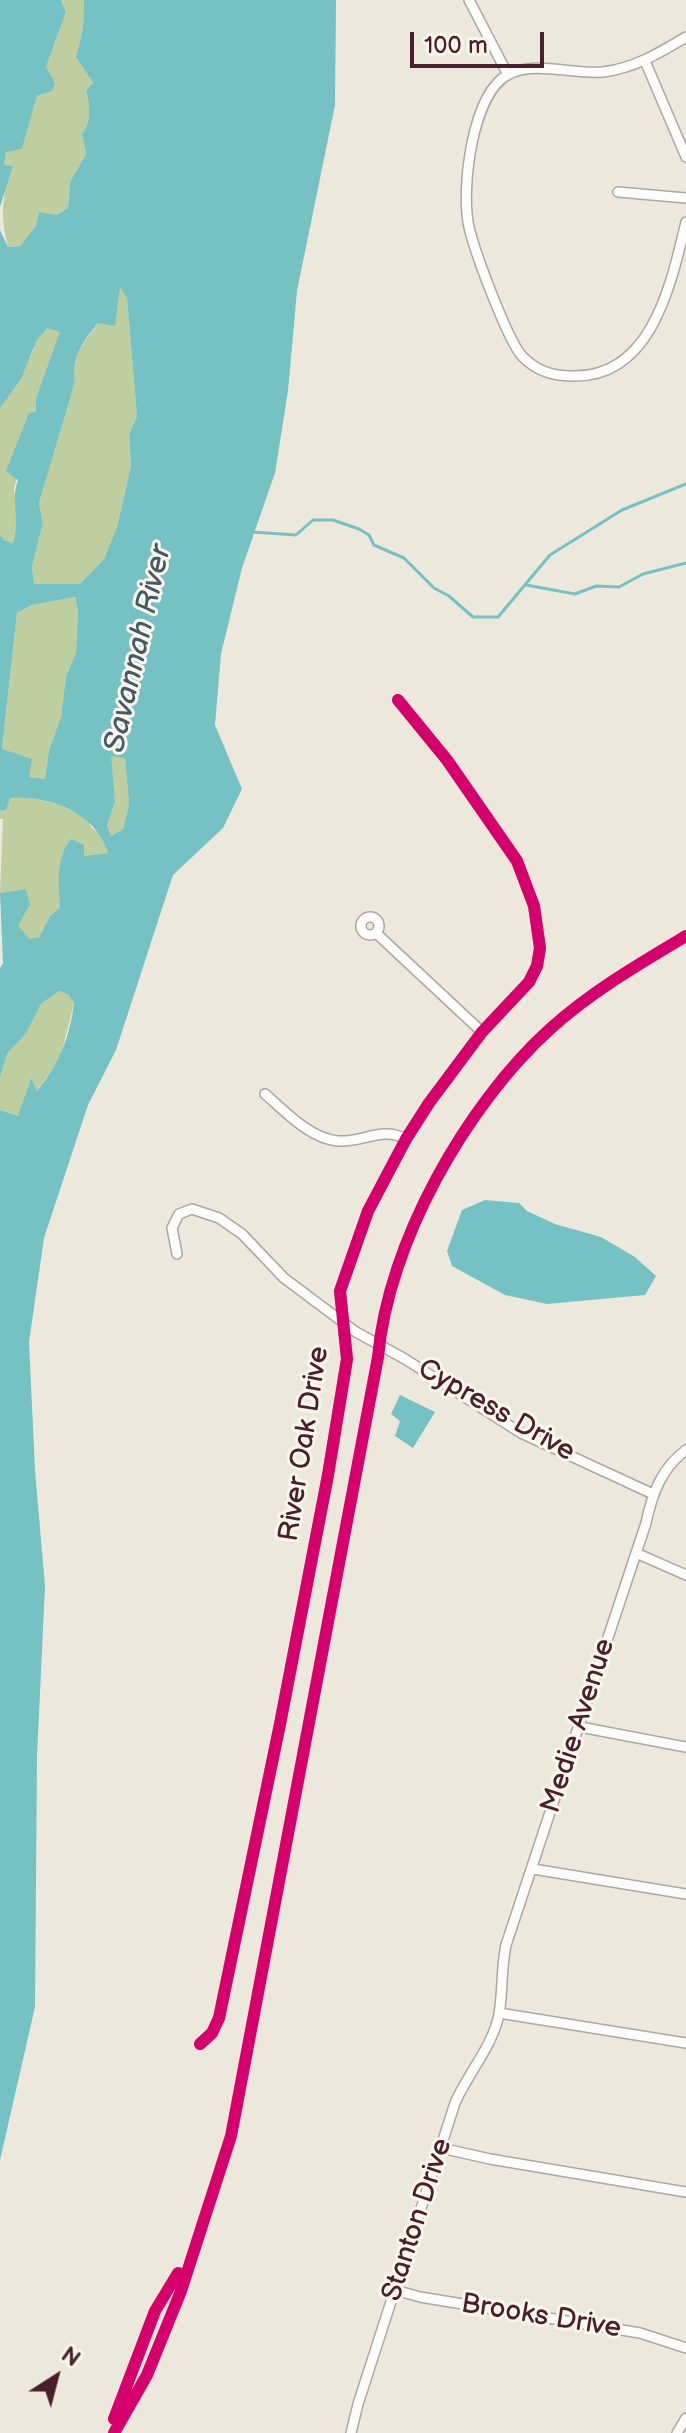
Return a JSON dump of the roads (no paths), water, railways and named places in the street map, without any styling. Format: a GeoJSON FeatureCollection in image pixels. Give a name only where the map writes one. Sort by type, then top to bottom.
{"type":"FeatureCollection","features":[{"type":"Feature","properties":{"kind":"street"},"geometry":{"type":"LineString","coordinates":[[469,0],[508,75]]}},
{"type":"Feature","properties":{"kind":"street"},"geometry":{"type":"LineString","coordinates":[[686,37],[645,61],[603,72],[534,70],[508,75],[492,91],[479,115],[468,182],[467,209],[477,255],[519,353],[550,373],[588,377],[606,372],[623,362],[648,333],[666,297],[686,222]]}},
{"type":"Feature","properties":{"kind":"street"},"geometry":{"type":"LineString","coordinates":[[645,61],[686,157]]}},
{"type":"Feature","properties":{"kind":"street"},"geometry":{"type":"LineString","coordinates":[[618,192],[686,198]]}},
{"type":"Feature","properties":{"kind":"street","name":"River Oak Drive"},"geometry":{"type":"LineString","coordinates":[[200,2044],[212,2033],[219,2018],[262,1817],[339,1416],[348,1345],[342,1322],[340,1291],[349,1261],[368,1211],[406,1139],[482,1032],[514,1000],[534,974],[540,948],[534,906],[517,861],[447,760],[398,700]]}},
{"type":"Feature","properties":{"kind":"street"},"geometry":{"type":"LineString","coordinates":[[376,933],[482,1032]]}},
{"type":"Feature","properties":{"kind":"street"},"geometry":{"type":"LineString","coordinates":[[265,1094],[325,1139],[349,1141],[386,1133],[406,1139]]}},
{"type":"Feature","properties":{"kind":"street","name":"Cypress Drive"},"geometry":{"type":"LineString","coordinates":[[177,1254],[172,1228],[179,1214],[192,1209],[212,1214],[242,1234],[284,1278],[342,1322],[521,1433],[653,1494]]}},
{"type":"Feature","properties":{"kind":"street","name":"Medie Avenue"},"geometry":{"type":"LineString","coordinates":[[499,2013],[506,1945],[580,1727],[653,1494],[667,1469],[686,1450]]}},
{"type":"Feature","properties":{"kind":"street"},"geometry":{"type":"LineString","coordinates":[[636,1553],[686,1575]]}},
{"type":"Feature","properties":{"kind":"street"},"geometry":{"type":"LineString","coordinates":[[580,1727],[686,1747]]}},
{"type":"Feature","properties":{"kind":"street"},"geometry":{"type":"LineString","coordinates":[[533,1869],[686,1894]]}},
{"type":"Feature","properties":{"kind":"street"},"geometry":{"type":"LineString","coordinates":[[499,2013],[686,2043]]}},
{"type":"Feature","properties":{"kind":"street","name":"Stanton Drive"},"geometry":{"type":"LineString","coordinates":[[351,2433],[455,2103],[469,2073],[486,2050],[499,2013]]}},
{"type":"Feature","properties":{"kind":"street"},"geometry":{"type":"LineString","coordinates":[[441,2148],[686,2192]]}},
{"type":"Feature","properties":{"kind":"street","name":"Brooks Drive"},"geometry":{"type":"LineString","coordinates":[[395,2290],[420,2297],[640,2333],[686,2348]]}},
{"type":"Feature","properties":{"kind":"street"},"geometry":{"type":"LineString","coordinates":[[677,2433],[686,2418]]}},
{"type":"Feature","properties":{"kind":"water"},"geometry":{"type":"Polygon","coordinates":[[[0,0],[61,0],[66,12],[46,67],[55,83],[52,91],[37,96],[22,149],[6,152],[4,165],[13,166],[0,207],[0,0]]]}},
{"type":"Feature","properties":{"kind":"water","name":"Savannah River"},"geometry":{"type":"Polygon","coordinates":[[[84,0],[336,0],[335,105],[297,291],[288,391],[275,473],[242,568],[221,654],[215,725],[242,789],[223,828],[173,875],[116,1050],[88,1105],[44,1238],[29,1342],[45,1586],[37,1757],[35,2007],[0,2160],[0,1110],[18,1116],[31,1078],[37,1091],[52,1071],[70,1027],[74,1003],[69,995],[59,991],[41,1004],[26,1033],[7,1054],[0,1077],[0,968],[3,963],[0,893],[26,889],[30,904],[18,926],[30,939],[39,937],[50,916],[60,908],[60,863],[71,839],[84,845],[84,856],[108,853],[94,827],[70,809],[40,800],[10,798],[6,810],[0,811],[0,535],[13,543],[18,480],[6,471],[29,413],[36,412],[36,398],[60,332],[47,328],[37,340],[21,379],[0,408],[0,230],[8,247],[20,246],[36,226],[39,212],[56,215],[68,208],[70,182],[86,154],[82,134],[89,113],[86,90],[93,83],[76,57],[83,28],[84,0]],[[120,287],[115,326],[98,323],[77,357],[75,382],[39,503],[43,523],[32,567],[34,584],[80,584],[104,559],[117,527],[131,466],[129,434],[137,416],[127,298],[120,287]],[[75,597],[32,605],[17,613],[2,749],[32,759],[29,777],[45,779],[49,750],[61,717],[66,676],[76,653],[78,611],[75,597]],[[111,756],[115,801],[107,826],[111,836],[123,829],[129,804],[125,758],[111,756]]]}},
{"type":"Feature","properties":{"kind":"water"},"geometry":{"type":"Polygon","coordinates":[[[485,1200],[519,1203],[527,1211],[555,1224],[601,1237],[635,1257],[656,1276],[645,1295],[547,1304],[505,1295],[452,1266],[447,1251],[462,1210],[485,1200]]]}},
{"type":"Feature","properties":{"kind":"water"},"geometry":{"type":"Polygon","coordinates":[[[400,1395],[435,1412],[413,1448],[395,1436],[400,1421],[391,1414],[400,1395]]]}},
{"type":"Feature","properties":{"kind":"waterway"},"geometry":{"type":"LineString","coordinates":[[252,532],[296,535],[313,520],[333,520],[359,529],[369,535],[374,545],[404,558],[434,588],[449,596],[473,617],[498,617],[550,555],[622,510],[686,484]]}},
{"type":"Feature","properties":{"kind":"waterway"},"geometry":{"type":"LineString","coordinates":[[526,585],[575,594],[596,586],[619,587],[643,574],[686,563]]}}]}
